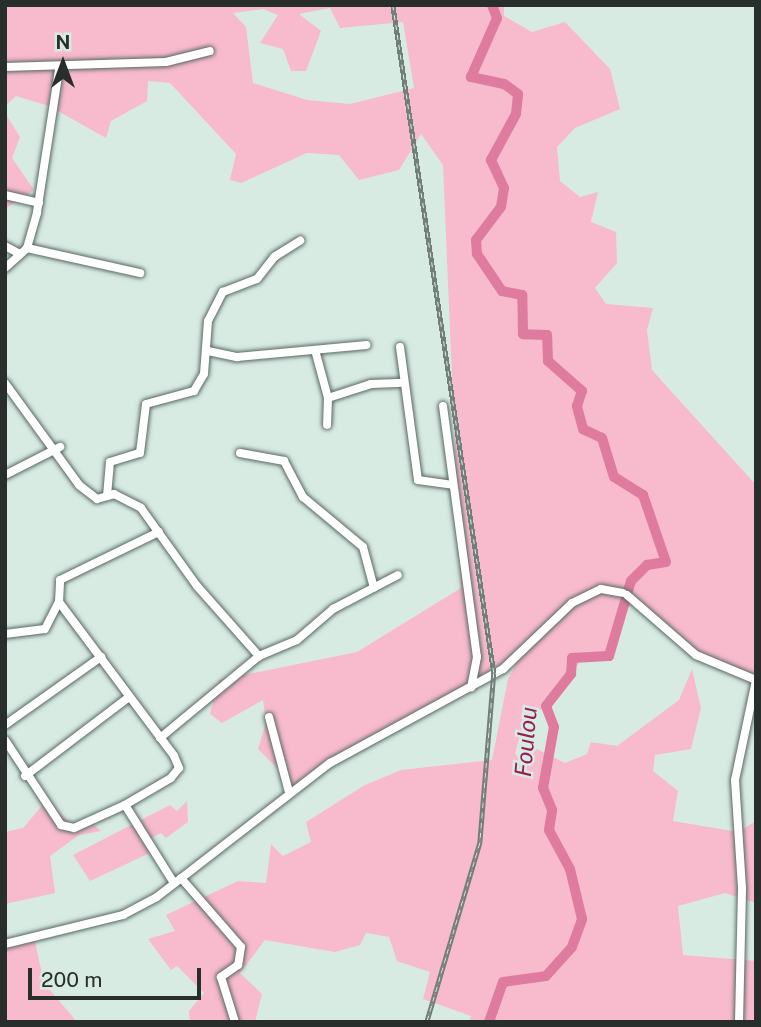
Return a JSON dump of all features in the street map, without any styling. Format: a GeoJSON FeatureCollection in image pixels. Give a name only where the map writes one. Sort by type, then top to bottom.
{"type":"FeatureCollection","features":[{"type":"Feature","properties":{"kind":"street"},"geometry":{"type":"LineString","coordinates":[[5,67],[59,70],[166,62],[210,51]]}},
{"type":"Feature","properties":{"kind":"street"},"geometry":{"type":"LineString","coordinates":[[5,268],[24,251],[39,202],[59,70]]}},
{"type":"Feature","properties":{"kind":"street"},"geometry":{"type":"LineString","coordinates":[[5,195],[39,202]]}},
{"type":"Feature","properties":{"kind":"street"},"geometry":{"type":"LineString","coordinates":[[107,496],[110,462],[140,453],[146,404],[194,391],[208,351],[208,321],[223,292],[257,279],[274,257],[300,241]]}},
{"type":"Feature","properties":{"kind":"street"},"geometry":{"type":"LineString","coordinates":[[5,246],[140,273]]}},
{"type":"Feature","properties":{"kind":"street"},"geometry":{"type":"LineString","coordinates":[[208,351],[237,357],[366,345]]}},
{"type":"Feature","properties":{"kind":"street"},"geometry":{"type":"LineString","coordinates":[[400,347],[418,480],[453,485]]}},
{"type":"Feature","properties":{"kind":"street"},"geometry":{"type":"LineString","coordinates":[[315,350],[328,398],[327,425]]}},
{"type":"Feature","properties":{"kind":"street"},"geometry":{"type":"LineString","coordinates":[[5,383],[51,451],[61,455],[79,485],[97,499],[107,496],[141,508],[197,586],[259,656]]}},
{"type":"Feature","properties":{"kind":"street"},"geometry":{"type":"LineString","coordinates":[[328,398],[371,384],[404,383]]}},
{"type":"Feature","properties":{"kind":"street"},"geometry":{"type":"LineString","coordinates":[[443,406],[477,657],[471,687]]}},
{"type":"Feature","properties":{"kind":"street"},"geometry":{"type":"LineString","coordinates":[[5,475],[60,447]]}},
{"type":"Feature","properties":{"kind":"street"},"geometry":{"type":"LineString","coordinates":[[240,453],[284,461],[303,497],[363,547],[374,588]]}},
{"type":"Feature","properties":{"kind":"street"},"geometry":{"type":"LineString","coordinates":[[5,634],[45,629],[59,602],[60,580],[76,568],[159,532]]}},
{"type":"Feature","properties":{"kind":"street"},"geometry":{"type":"LineString","coordinates":[[160,738],[259,656],[297,640],[333,609],[398,575]]}},
{"type":"Feature","properties":{"kind":"street"},"geometry":{"type":"LineString","coordinates":[[5,944],[123,915],[177,881],[330,763],[503,669],[572,603],[601,589],[625,594],[696,654],[756,680],[735,780],[742,888],[739,1022]]}},
{"type":"Feature","properties":{"kind":"street"},"geometry":{"type":"LineString","coordinates":[[5,740],[25,776],[61,825],[74,828],[125,805],[179,768],[160,738],[59,602]]}},
{"type":"Feature","properties":{"kind":"street"},"geometry":{"type":"LineString","coordinates":[[5,725],[101,657]]}},
{"type":"Feature","properties":{"kind":"street"},"geometry":{"type":"LineString","coordinates":[[25,776],[129,697]]}},
{"type":"Feature","properties":{"kind":"street"},"geometry":{"type":"LineString","coordinates":[[269,718],[289,792]]}},
{"type":"Feature","properties":{"kind":"street"},"geometry":{"type":"LineString","coordinates":[[125,805],[177,881],[241,947],[238,965],[220,977],[235,1022]]}},
{"type":"Feature","properties":{"kind":"shaded area"},"geometry":{"type":"Polygon","coordinates":[[[5,5],[504,5],[504,16],[532,32],[565,22],[610,69],[620,109],[575,128],[557,147],[560,181],[580,197],[598,192],[591,222],[616,232],[617,263],[595,288],[606,304],[653,308],[647,330],[652,370],[756,485],[756,680],[696,655],[639,605],[627,606],[617,611],[609,656],[580,662],[546,706],[525,719],[515,753],[522,764],[537,749],[565,763],[587,754],[591,742],[617,746],[679,700],[692,669],[701,708],[691,749],[655,755],[653,771],[678,791],[673,821],[738,832],[756,821],[756,903],[725,893],[678,906],[683,955],[756,961],[756,1022],[469,1022],[471,1016],[423,999],[430,972],[397,961],[389,937],[366,933],[360,945],[335,952],[265,940],[240,973],[262,994],[255,1022],[190,1022],[189,1011],[204,993],[177,966],[171,970],[148,939],[175,931],[166,915],[238,881],[266,883],[271,844],[283,856],[311,842],[306,822],[365,785],[401,770],[492,760],[508,679],[523,651],[296,787],[258,749],[266,722],[263,700],[222,723],[210,714],[219,680],[357,652],[461,588],[443,165],[421,134],[399,170],[359,180],[339,155],[307,153],[241,183],[230,180],[236,154],[170,83],[148,81],[147,101],[111,121],[106,138],[49,106],[16,96],[5,106],[5,5]],[[330,8],[299,14],[321,31],[306,71],[291,71],[283,49],[260,43],[278,15],[263,9],[233,13],[246,27],[253,83],[307,100],[350,104],[414,88],[403,22],[340,28],[330,8]]]}},
{"type":"Feature","properties":{"kind":"shaded area"},"geometry":{"type":"Polygon","coordinates":[[[5,113],[20,137],[12,158],[34,190],[5,209],[5,113]]]}},
{"type":"Feature","properties":{"kind":"shaded area"},"geometry":{"type":"Polygon","coordinates":[[[47,800],[71,824],[90,821],[101,831],[79,835],[50,856],[55,893],[5,904],[5,832],[23,828],[47,800]]]}},
{"type":"Feature","properties":{"kind":"shaded area"},"geometry":{"type":"Polygon","coordinates":[[[187,801],[188,822],[166,838],[161,833],[148,840],[154,851],[90,881],[73,855],[170,805],[177,811],[187,801]]]}},
{"type":"Feature","properties":{"kind":"shaded area"},"geometry":{"type":"Polygon","coordinates":[[[34,937],[44,983],[77,1022],[5,1022],[5,944],[34,937]]]}},
{"type":"Feature","properties":{"kind":"waterway","name":"Foulou"},"geometry":{"type":"LineString","coordinates":[[489,1022],[503,982],[546,976],[572,947],[582,919],[570,869],[549,830],[552,810],[543,788],[554,727],[546,706],[571,674],[572,658],[609,656],[631,581],[647,565],[666,562],[643,495],[614,477],[602,438],[583,429],[577,406],[582,391],[548,361],[547,335],[523,334],[522,295],[502,291],[477,254],[476,240],[501,207],[504,188],[491,160],[516,114],[518,94],[504,84],[471,77],[497,18],[492,5]]}},
{"type":"Feature","properties":{"kind":"railway"},"geometry":{"type":"LineString","coordinates":[[393,5],[494,673],[480,843],[427,1022]]}}]}
